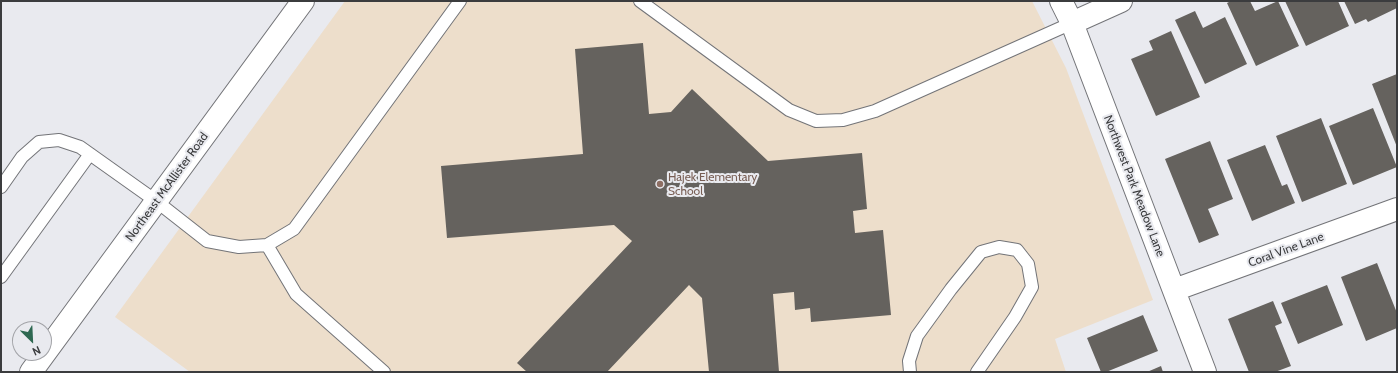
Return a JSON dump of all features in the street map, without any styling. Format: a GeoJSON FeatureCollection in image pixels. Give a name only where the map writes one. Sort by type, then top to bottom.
{"type":"FeatureCollection","features":[{"type":"Feature","properties":{"kind":"street","name":"Northeast McAllister Road"},"geometry":{"type":"LineString","coordinates":[[31,372],[303,1]]}},
{"type":"Feature","properties":{"kind":"street","name":"Northwest Park Meadow Lane"},"geometry":{"type":"LineString","coordinates":[[1061,1],[1072,23],[1205,372]]}},
{"type":"Feature","properties":{"kind":"street"},"geometry":{"type":"LineString","coordinates":[[1072,23],[1121,1]]}},
{"type":"Feature","properties":{"kind":"street","name":"Coral Vine Lane"},"geometry":{"type":"LineString","coordinates":[[1174,290],[1397,210]]}},
{"type":"Feature","properties":{"kind":"lane"},"geometry":{"type":"LineString","coordinates":[[1,187],[22,157],[39,142],[58,140],[80,146],[207,241],[239,247],[267,245],[294,229],[460,1]]}},
{"type":"Feature","properties":{"kind":"lane"},"geometry":{"type":"LineString","coordinates":[[640,1],[788,110],[816,121],[843,120],[875,111],[1072,23]]}},
{"type":"Feature","properties":{"kind":"lane"},"geometry":{"type":"LineString","coordinates":[[1,277],[90,154]]}},
{"type":"Feature","properties":{"kind":"lane"},"geometry":{"type":"LineString","coordinates":[[267,245],[296,294],[384,372]]}},
{"type":"Feature","properties":{"kind":"lane"},"geometry":{"type":"LineString","coordinates":[[910,372],[909,361],[917,336],[951,289],[981,252],[999,247],[1017,250],[1028,264],[1032,287],[1015,317],[977,372]]}},
{"type":"Feature","properties":{"kind":"shaded area","name":"Hajek Elementary School"},"geometry":{"type":"Polygon","coordinates":[[[345,1],[1032,1],[1066,68],[1153,300],[1055,339],[1066,372],[190,372],[115,317],[345,1]]]}},
{"type":"Feature","properties":{"kind":"building"},"geometry":{"type":"Polygon","coordinates":[[[1231,1],[1250,1],[1255,11],[1278,1],[1299,46],[1256,66],[1227,3],[1231,1]]]}},
{"type":"Feature","properties":{"kind":"building"},"geometry":{"type":"Polygon","coordinates":[[[1285,1],[1338,1],[1349,26],[1306,46],[1285,1]]]}},
{"type":"Feature","properties":{"kind":"building"},"geometry":{"type":"Polygon","coordinates":[[[1344,1],[1397,1],[1397,8],[1368,22],[1366,19],[1355,24],[1344,1]]]}},
{"type":"Feature","properties":{"kind":"building"},"geometry":{"type":"Polygon","coordinates":[[[1195,11],[1203,28],[1225,17],[1247,64],[1205,84],[1175,20],[1195,11]]]}},
{"type":"Feature","properties":{"kind":"building"},"geometry":{"type":"Polygon","coordinates":[[[1171,31],[1200,97],[1156,116],[1131,59],[1153,50],[1149,41],[1171,31]]]}},
{"type":"Feature","properties":{"kind":"building"},"geometry":{"type":"Polygon","coordinates":[[[643,43],[649,114],[671,112],[692,89],[768,161],[862,153],[867,209],[853,211],[855,233],[883,230],[891,315],[811,322],[810,308],[795,310],[794,292],[773,294],[779,372],[709,372],[702,298],[689,285],[607,372],[527,372],[517,363],[632,241],[614,225],[447,238],[441,166],[583,154],[575,49],[643,43]]]}},
{"type":"Feature","properties":{"kind":"building"},"geometry":{"type":"Polygon","coordinates":[[[1397,74],[1397,147],[1372,84],[1397,74]]]}},
{"type":"Feature","properties":{"kind":"building"},"geometry":{"type":"Polygon","coordinates":[[[1373,108],[1397,167],[1353,185],[1329,126],[1373,108]]]}},
{"type":"Feature","properties":{"kind":"building"},"geometry":{"type":"Polygon","coordinates":[[[1321,118],[1347,184],[1302,202],[1276,136],[1321,118]]]}},
{"type":"Feature","properties":{"kind":"building"},"geometry":{"type":"Polygon","coordinates":[[[1210,141],[1233,199],[1208,209],[1219,235],[1199,243],[1165,159],[1210,141]]]}},
{"type":"Feature","properties":{"kind":"building"},"geometry":{"type":"Polygon","coordinates":[[[1265,145],[1282,186],[1287,184],[1295,203],[1252,221],[1227,160],[1265,145]]]}},
{"type":"Feature","properties":{"kind":"building"},"geometry":{"type":"Polygon","coordinates":[[[1377,263],[1397,313],[1397,328],[1366,341],[1341,277],[1377,263]]]}},
{"type":"Feature","properties":{"kind":"building"},"geometry":{"type":"Polygon","coordinates":[[[1327,285],[1343,325],[1298,344],[1281,303],[1327,285]]]}},
{"type":"Feature","properties":{"kind":"building"},"geometry":{"type":"Polygon","coordinates":[[[1273,301],[1282,323],[1275,326],[1291,366],[1275,372],[1249,372],[1228,319],[1273,301]]]}},
{"type":"Feature","properties":{"kind":"building"},"geometry":{"type":"Polygon","coordinates":[[[1143,315],[1158,351],[1106,372],[1101,372],[1087,338],[1143,315]]]}},
{"type":"Feature","properties":{"kind":"building"},"geometry":{"type":"Polygon","coordinates":[[[1161,366],[1163,372],[1147,372],[1161,366]]]}},
{"type":"Feature","properties":{"kind":"place","name":"Hajek Elementary School"},"geometry":{"type":"Point","coordinates":[660,184]}}]}
